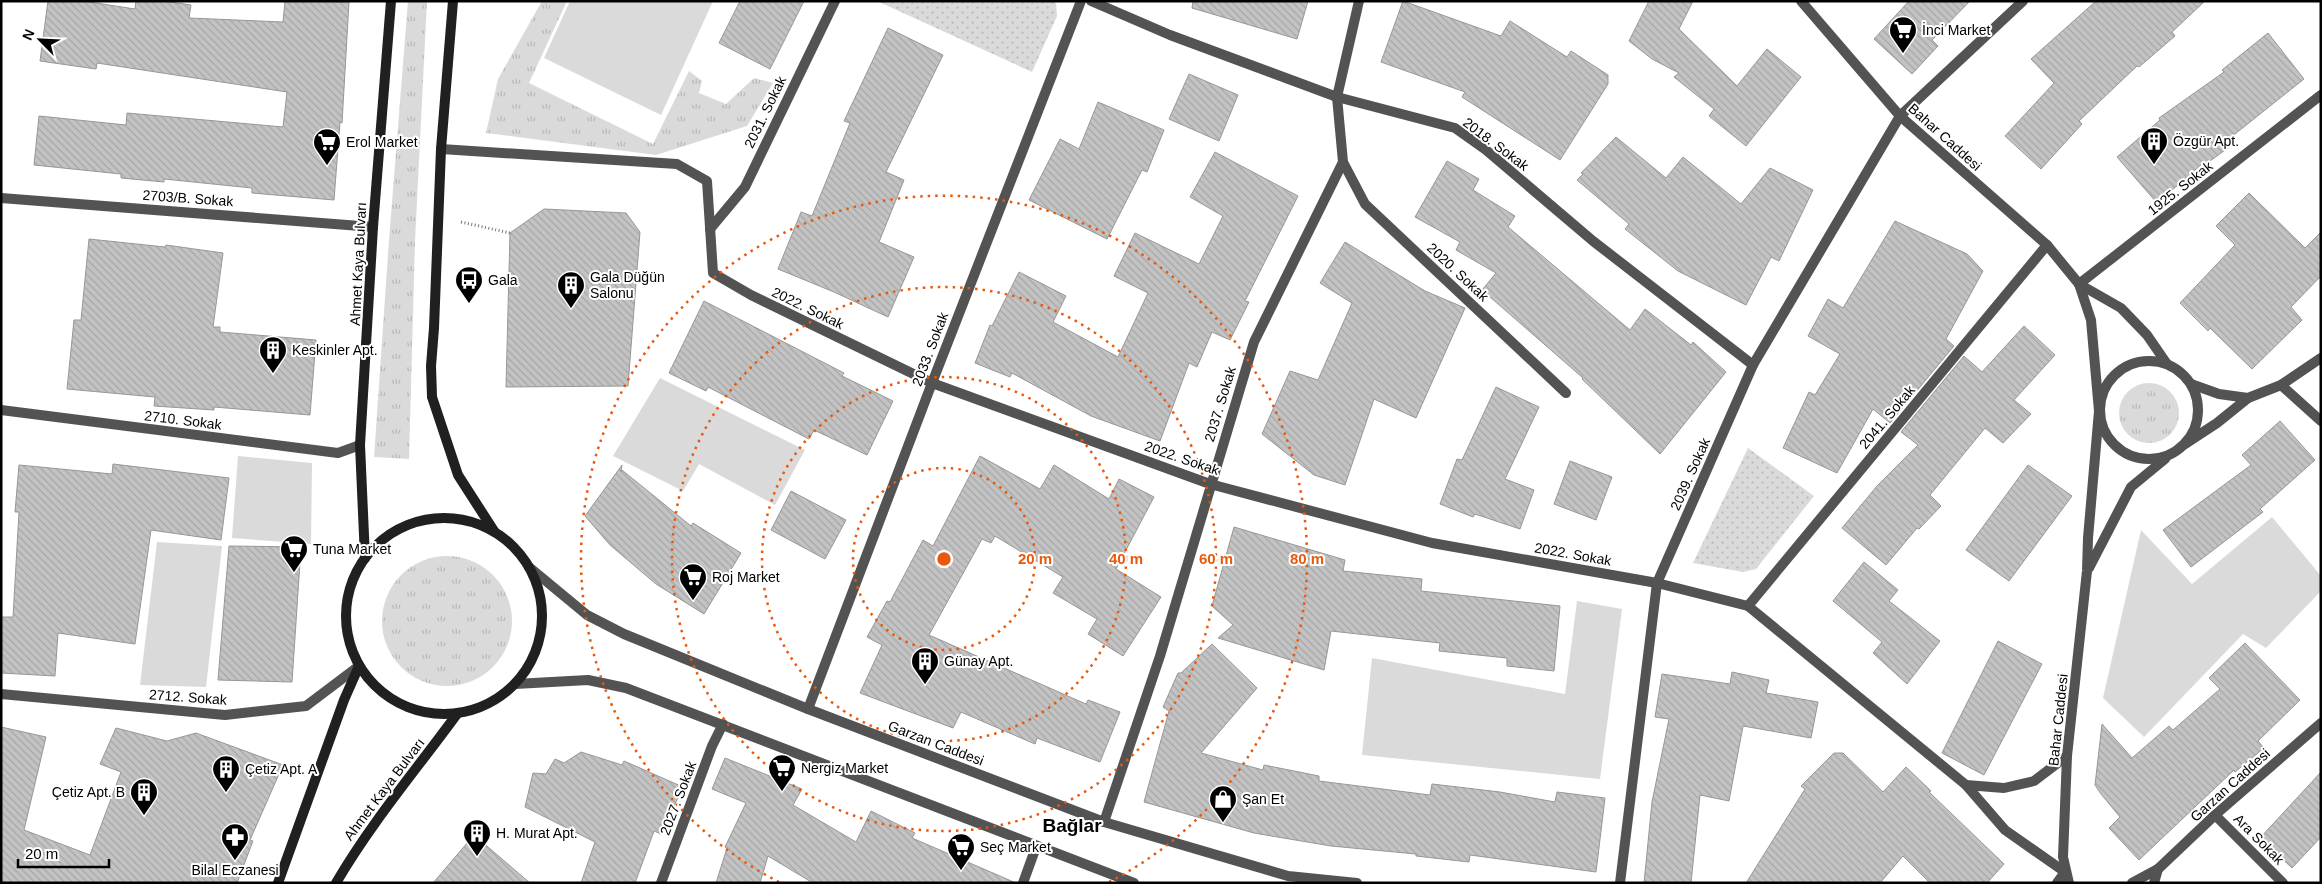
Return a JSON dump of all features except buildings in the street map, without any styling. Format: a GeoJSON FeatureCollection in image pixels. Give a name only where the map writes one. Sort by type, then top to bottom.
{"type":"FeatureCollection","features":[{"type":"Feature","properties":{"kind":"main road","name":"Ahmet Kaya Bulvarı"},"geometry":{"type":"LineString","coordinates":[[365,558],[360,445],[373,227],[391,1]]}},
{"type":"Feature","properties":{"kind":"main road"},"geometry":{"type":"LineString","coordinates":[[453,1],[441,149],[431,366],[432,397],[458,475],[495,532]]}},
{"type":"Feature","properties":{"kind":"main road"},"geometry":{"type":"LineString","coordinates":[[443,518],[472,522],[495,532],[514,547],[529,567],[539,590],[542,615],[539,640],[530,663],[515,684],[488,704],[457,714],[428,714],[401,705],[377,688],[359,666],[348,640],[346,611],[351,584],[365,558],[386,537],[413,523],[443,518]]}},
{"type":"Feature","properties":{"kind":"main road"},"geometry":{"type":"LineString","coordinates":[[278,883],[344,700],[359,666]]}},
{"type":"Feature","properties":{"kind":"main road","name":"Ahmet Kaya Bulvarı"},"geometry":{"type":"LineString","coordinates":[[336,883],[374,823],[457,714]]}},
{"type":"Feature","properties":{"kind":"street","name":"2031. Sokak"},"geometry":{"type":"LineString","coordinates":[[710,229],[745,186],[835,1]]}},
{"type":"Feature","properties":{"kind":"street","name":"2033. Sokak"},"geometry":{"type":"LineString","coordinates":[[808,709],[932,382],[1081,1]]}},
{"type":"Feature","properties":{"kind":"street","name":"2018. Sokak"},"geometry":{"type":"LineString","coordinates":[[1091,1],[1170,35],[1337,97],[1455,128],[1486,150],[1594,241],[1753,365]]}},
{"type":"Feature","properties":{"kind":"street"},"geometry":{"type":"LineString","coordinates":[[1343,162],[1337,97],[1359,1]]}},
{"type":"Feature","properties":{"kind":"street","name":"Bahar Caddesi"},"geometry":{"type":"LineString","coordinates":[[1801,1],[1900,116],[2047,245],[2079,284],[2121,308],[2147,335],[2167,364]]}},
{"type":"Feature","properties":{"kind":"street","name":"2039. Sokak"},"geometry":{"type":"LineString","coordinates":[[1620,883],[1657,583],[1753,365],[1900,116],[2023,1]]}},
{"type":"Feature","properties":{"kind":"street","name":"1925. Sokak"},"geometry":{"type":"LineString","coordinates":[[2079,284],[2321,95]]}},
{"type":"Feature","properties":{"kind":"street","name":"2022. Sokak"},"geometry":{"type":"LineString","coordinates":[[441,149],[677,164],[707,181],[713,273],[751,296],[932,382],[1210,484],[1432,543],[1657,583],[1748,606],[1966,786],[2005,830],[2066,872]]}},
{"type":"Feature","properties":{"kind":"street","name":"2020. Sokak"},"geometry":{"type":"LineString","coordinates":[[1343,162],[1365,204],[1566,393]]}},
{"type":"Feature","properties":{"kind":"street","name":"2037. Sokak"},"geometry":{"type":"LineString","coordinates":[[1104,822],[1160,656],[1254,342],[1343,162]]}},
{"type":"Feature","properties":{"kind":"street","name":"2703/B. Sokak"},"geometry":{"type":"LineString","coordinates":[[1,198],[373,227]]}},
{"type":"Feature","properties":{"kind":"street","name":"2041. Sokak"},"geometry":{"type":"LineString","coordinates":[[1748,606],[2047,245]]}},
{"type":"Feature","properties":{"kind":"street","name":"Bahar Caddesi"},"geometry":{"type":"LineString","coordinates":[[2069,883],[2063,857],[2067,756],[2087,571],[2099,411],[2090,320],[2079,284]]}},
{"type":"Feature","properties":{"kind":"street"},"geometry":{"type":"LineString","coordinates":[[2185,444],[2194,430],[2198,414],[2198,398],[2191,384],[2181,372],[2167,364],[2152,360],[2136,362],[2121,369],[2110,381],[2102,395],[2099,411],[2103,427],[2111,441],[2124,452],[2139,458],[2156,459],[2171,454],[2217,423],[2248,398],[2281,385],[2321,358]]}},
{"type":"Feature","properties":{"kind":"street"},"geometry":{"type":"LineString","coordinates":[[2191,384],[2220,394],[2248,398]]}},
{"type":"Feature","properties":{"kind":"street"},"geometry":{"type":"LineString","coordinates":[[2281,385],[2321,421]]}},
{"type":"Feature","properties":{"kind":"street","name":"2710. Sokak"},"geometry":{"type":"LineString","coordinates":[[1,410],[338,453],[360,445]]}},
{"type":"Feature","properties":{"kind":"street","name":"Bahar Caddesi"},"geometry":{"type":"LineString","coordinates":[[2087,571],[2131,487],[2171,454]]}},
{"type":"Feature","properties":{"kind":"street","name":"Garzan Caddesi"},"geometry":{"type":"LineString","coordinates":[[529,567],[587,615],[616,630],[808,709],[1104,822],[1288,879],[1357,883]]}},
{"type":"Feature","properties":{"kind":"street","name":"2712. Sokak"},"geometry":{"type":"LineString","coordinates":[[1,694],[225,715],[306,706],[359,666]]}},
{"type":"Feature","properties":{"kind":"street"},"geometry":{"type":"LineString","coordinates":[[515,684],[588,680],[626,688],[1134,883]]}},
{"type":"Feature","properties":{"kind":"street","name":"Garzan Caddesi"},"geometry":{"type":"LineString","coordinates":[[2158,870],[2215,815],[2321,723]]}},
{"type":"Feature","properties":{"kind":"street","name":"2027. Sokak"},"geometry":{"type":"LineString","coordinates":[[661,883],[722,724]]}},
{"type":"Feature","properties":{"kind":"street"},"geometry":{"type":"LineString","coordinates":[[1966,786],[2004,788],[2034,781],[2067,756]]}},
{"type":"Feature","properties":{"kind":"street","name":"Ara Sokak"},"geometry":{"type":"LineString","coordinates":[[2215,815],[2283,883]]}},
{"type":"Feature","properties":{"kind":"street"},"geometry":{"type":"LineString","coordinates":[[1023,883],[1036,846]]}},
{"type":"Feature","properties":{"kind":"street"},"geometry":{"type":"LineString","coordinates":[[2132,883],[2158,870]]}},
{"type":"Feature","properties":{"kind":"street"},"geometry":{"type":"LineString","coordinates":[[2154,883],[2158,870]]}},
{"type":"Feature","properties":{"kind":"street"},"geometry":{"type":"LineString","coordinates":[[2057,883],[2066,872]]}},
{"type":"Feature","properties":{"kind":"path"},"geometry":{"type":"LineString","coordinates":[[461,222],[510,233]]}},
{"type":"Feature","properties":{"kind":"green space"},"geometry":{"type":"Polygon","coordinates":[[[408,1],[427,1],[415,241],[409,459],[374,457],[408,1]]]}},
{"type":"Feature","properties":{"kind":"green space"},"geometry":{"type":"Polygon","coordinates":[[[542,1],[567,1],[529,83],[653,144],[689,71],[702,81],[699,93],[726,104],[754,78],[773,83],[747,126],[656,155],[486,133],[498,79],[542,1]]]}},
{"type":"Feature","properties":{"kind":"green space"},"geometry":{"type":"Polygon","coordinates":[[[570,1],[713,1],[661,115],[544,58],[570,1]]]}},
{"type":"Feature","properties":{"kind":"green space"},"geometry":{"type":"Polygon","coordinates":[[[877,1],[1052,1],[1056,3],[1057,16],[1032,72],[877,1]]]}},
{"type":"Feature","properties":{"kind":"green space"},"geometry":{"type":"Polygon","coordinates":[[[660,378],[805,450],[775,505],[699,464],[683,491],[613,456],[660,378]]]}},
{"type":"Feature","properties":{"kind":"green space"},"geometry":{"type":"Polygon","coordinates":[[[2149,383],[2165,388],[2170,392],[2174,397],[2179,413],[2174,429],[2170,434],[2165,438],[2149,443],[2133,438],[2128,434],[2124,429],[2119,413],[2124,397],[2128,392],[2133,388],[2149,383]]]}},
{"type":"Feature","properties":{"kind":"green space"},"geometry":{"type":"Polygon","coordinates":[[[1748,448],[1814,496],[1756,569],[1743,572],[1693,563],[1748,448]]]}},
{"type":"Feature","properties":{"kind":"green space"},"geometry":{"type":"Polygon","coordinates":[[[238,456],[312,463],[311,544],[232,538],[238,456]]]}},
{"type":"Feature","properties":{"kind":"green space"},"geometry":{"type":"Polygon","coordinates":[[[2272,517],[2321,576],[2321,591],[2266,648],[2243,634],[2144,737],[2103,698],[2141,530],[2192,584],[2272,517]]]}},
{"type":"Feature","properties":{"kind":"green space"},"geometry":{"type":"Polygon","coordinates":[[[157,542],[222,546],[206,687],[140,685],[157,542]]]}},
{"type":"Feature","properties":{"kind":"green space"},"geometry":{"type":"Polygon","coordinates":[[[447,556],[460,557],[472,561],[493,575],[507,596],[511,608],[511,634],[507,646],[493,667],[472,681],[460,685],[447,686],[434,685],[422,681],[401,667],[387,646],[383,634],[382,621],[383,608],[387,596],[401,575],[422,561],[434,557],[447,556]]]}},
{"type":"Feature","properties":{"kind":"green space"},"geometry":{"type":"Polygon","coordinates":[[[1577,601],[1622,609],[1600,779],[1362,755],[1372,658],[1565,694],[1577,601]]]}},
{"type":"Feature","properties":{"kind":"place","name":"İnci Market"},"geometry":{"type":"Point","coordinates":[1903,54]}},
{"type":"Feature","properties":{"kind":"place","name":"Özgür Apt."},"geometry":{"type":"Point","coordinates":[2154,165]}},
{"type":"Feature","properties":{"kind":"place","name":"Erol Market"},"geometry":{"type":"Point","coordinates":[327,166]}},
{"type":"Feature","properties":{"kind":"place","name":"Gala"},"geometry":{"type":"Point","coordinates":[469,304]}},
{"type":"Feature","properties":{"kind":"place","name":"Gala Düğün Salonu"},"geometry":{"type":"Point","coordinates":[571,309]}},
{"type":"Feature","properties":{"kind":"place","name":"Keskinler Apt."},"geometry":{"type":"Point","coordinates":[273,374]}},
{"type":"Feature","properties":{"kind":"place","name":"Tuna Market"},"geometry":{"type":"Point","coordinates":[294,573]}},
{"type":"Feature","properties":{"kind":"place","name":"Roj Market"},"geometry":{"type":"Point","coordinates":[693,601]}},
{"type":"Feature","properties":{"kind":"place","name":"Günay Apt."},"geometry":{"type":"Point","coordinates":[925,685]}},
{"type":"Feature","properties":{"kind":"place","name":"Nergiz Market"},"geometry":{"type":"Point","coordinates":[782,792]}},
{"type":"Feature","properties":{"kind":"place","name":"Çetiz Apt. A"},"geometry":{"type":"Point","coordinates":[226,793]}},
{"type":"Feature","properties":{"kind":"place","name":"Çetiz Apt. B"},"geometry":{"type":"Point","coordinates":[144,816]}},
{"type":"Feature","properties":{"kind":"place","name":"Şan Et"},"geometry":{"type":"Point","coordinates":[1223,823]}},
{"type":"Feature","properties":{"kind":"place","name":"H. Murat Apt."},"geometry":{"type":"Point","coordinates":[477,857]}},
{"type":"Feature","properties":{"kind":"place","name":"Bilal Eczanesi"},"geometry":{"type":"Point","coordinates":[235,861]}},
{"type":"Feature","properties":{"kind":"place","name":"Seç Market"},"geometry":{"type":"Point","coordinates":[961,871]}},
{"type":"Feature","properties":{"kind":"district","name":"Bağlar"},"geometry":{"type":"Point","coordinates":[1072,825]}}]}
